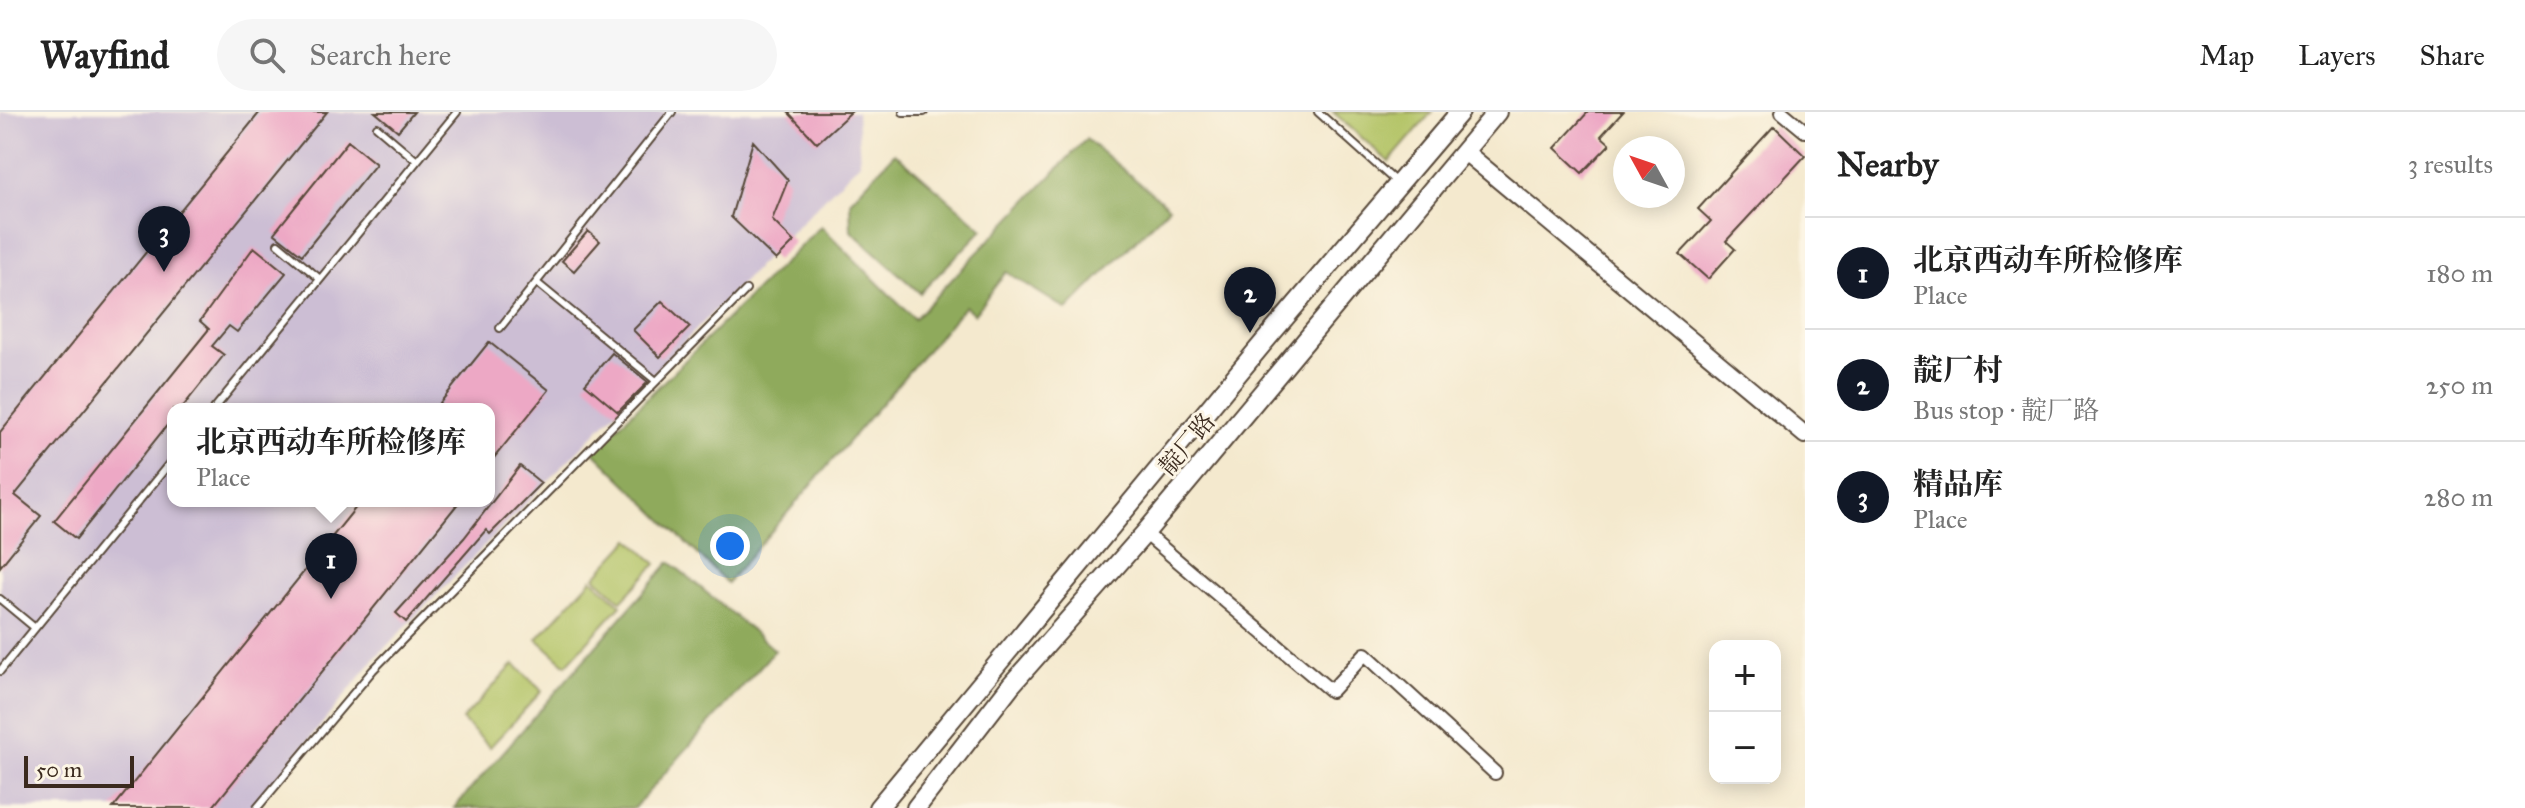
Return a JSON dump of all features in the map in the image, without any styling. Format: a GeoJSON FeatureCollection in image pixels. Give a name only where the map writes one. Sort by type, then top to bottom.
{"type":"FeatureCollection","features":[{"type":"Feature","properties":{"kind":"main road"},"geometry":{"type":"LineString","coordinates":[[878,808],[1460,112]]}},
{"type":"Feature","properties":{"kind":"main road","name":"靛厂路"},"geometry":{"type":"LineString","coordinates":[[916,808],[1011,685],[1145,533],[1497,112]]}},
{"type":"Feature","properties":{"kind":"street"},"geometry":{"type":"LineString","coordinates":[[1782,112],[1805,131]]}},
{"type":"Feature","properties":{"kind":"street"},"geometry":{"type":"LineString","coordinates":[[1464,151],[1805,435]]}},
{"type":"Feature","properties":{"kind":"street"},"geometry":{"type":"LineString","coordinates":[[1145,533],[1331,691],[1365,654],[1495,773]]}},
{"type":"Feature","properties":{"kind":"lane"},"geometry":{"type":"LineString","coordinates":[[219,403],[457,112]]}},
{"type":"Feature","properties":{"kind":"lane"},"geometry":{"type":"LineString","coordinates":[[500,328],[672,112]]}},
{"type":"Feature","properties":{"kind":"lane"},"geometry":{"type":"LineString","coordinates":[[903,112],[924,112]]}},
{"type":"Feature","properties":{"kind":"lane"},"geometry":{"type":"LineString","coordinates":[[1318,112],[1399,184]]}},
{"type":"Feature","properties":{"kind":"lane"},"geometry":{"type":"LineString","coordinates":[[377,127],[417,161]]}},
{"type":"Feature","properties":{"kind":"lane"},"geometry":{"type":"LineString","coordinates":[[278,244],[320,279]]}},
{"type":"Feature","properties":{"kind":"lane"},"geometry":{"type":"LineString","coordinates":[[537,283],[655,380]]}},
{"type":"Feature","properties":{"kind":"lane"},"geometry":{"type":"LineString","coordinates":[[257,808],[373,670],[746,290]]}},
{"type":"Feature","properties":{"kind":"lane"},"geometry":{"type":"LineString","coordinates":[[0,671],[167,466]]}},
{"type":"Feature","properties":{"kind":"lane"},"geometry":{"type":"LineString","coordinates":[[0,599],[35,628]]}},
{"type":"Feature","properties":{"kind":"shaded area"},"geometry":{"type":"Polygon","coordinates":[[[0,112],[857,112],[860,162],[375,658],[254,808],[0,808],[0,112]]]}},
{"type":"Feature","properties":{"kind":"green space"},"geometry":{"type":"Polygon","coordinates":[[[1333,112],[1432,112],[1389,162],[1333,112]]]}},
{"type":"Feature","properties":{"kind":"green space"},"geometry":{"type":"Polygon","coordinates":[[[1086,139],[1169,207],[1067,310],[1006,272],[974,314],[965,306],[727,583],[593,451],[821,226],[914,319],[1086,139]]]}},
{"type":"Feature","properties":{"kind":"green space"},"geometry":{"type":"Polygon","coordinates":[[[895,153],[983,229],[920,293],[851,231],[850,201],[895,153]]]}},
{"type":"Feature","properties":{"kind":"green space"},"geometry":{"type":"Polygon","coordinates":[[[630,539],[656,564],[621,601],[595,577],[630,539]]]}},
{"type":"Feature","properties":{"kind":"green space"},"geometry":{"type":"Polygon","coordinates":[[[670,562],[775,650],[634,808],[454,808],[670,562]]]}},
{"type":"Feature","properties":{"kind":"green space"},"geometry":{"type":"Polygon","coordinates":[[[592,579],[621,605],[566,665],[537,639],[592,579]]]}},
{"type":"Feature","properties":{"kind":"green space"},"geometry":{"type":"Polygon","coordinates":[[[514,664],[542,691],[490,747],[462,720],[514,664]]]}},
{"type":"Feature","properties":{"kind":"building"},"geometry":{"type":"Polygon","coordinates":[[[260,112],[327,112],[15,495],[41,516],[0,567],[0,432],[260,112]]]}},
{"type":"Feature","properties":{"kind":"building"},"geometry":{"type":"Polygon","coordinates":[[[375,112],[414,112],[398,131],[375,112]]]}},
{"type":"Feature","properties":{"kind":"building"},"geometry":{"type":"Polygon","coordinates":[[[788,112],[851,112],[817,143],[788,112]]]}},
{"type":"Feature","properties":{"kind":"building"},"geometry":{"type":"Polygon","coordinates":[[[1588,112],[1623,112],[1601,136],[1610,144],[1582,173],[1555,148],[1588,112]]]}},
{"type":"Feature","properties":{"kind":"building"},"geometry":{"type":"Polygon","coordinates":[[[1774,126],[1805,156],[1726,241],[1735,249],[1708,279],[1680,254],[1711,221],[1698,209],[1774,126]]]}},
{"type":"Feature","properties":{"kind":"building"},"geometry":{"type":"Polygon","coordinates":[[[348,141],[376,164],[302,255],[274,233],[348,141]]]}},
{"type":"Feature","properties":{"kind":"building"},"geometry":{"type":"Polygon","coordinates":[[[753,141],[788,180],[772,220],[794,242],[776,260],[731,217],[753,141]]]}},
{"type":"Feature","properties":{"kind":"building"},"geometry":{"type":"Polygon","coordinates":[[[588,231],[600,241],[574,271],[562,261],[588,231]]]}},
{"type":"Feature","properties":{"kind":"building"},"geometry":{"type":"Polygon","coordinates":[[[254,247],[286,273],[237,332],[229,326],[212,346],[224,355],[186,403],[167,403],[167,425],[76,539],[54,521],[209,329],[200,321],[254,247]]]}},
{"type":"Feature","properties":{"kind":"building"},"geometry":{"type":"Polygon","coordinates":[[[662,301],[690,327],[660,357],[633,330],[662,301]]]}},
{"type":"Feature","properties":{"kind":"building"},"geometry":{"type":"Polygon","coordinates":[[[489,342],[549,390],[495,457],[495,403],[440,403],[489,342]]]}},
{"type":"Feature","properties":{"kind":"building"},"geometry":{"type":"Polygon","coordinates":[[[612,353],[648,382],[618,412],[585,384],[612,353]]]}},
{"type":"Feature","properties":{"kind":"building"},"geometry":{"type":"Polygon","coordinates":[[[520,466],[541,483],[490,534],[486,530],[406,622],[396,613],[488,507],[495,507],[495,498],[520,466]]]}},
{"type":"Feature","properties":{"kind":"building"},"geometry":{"type":"Polygon","coordinates":[[[356,507],[455,507],[212,808],[113,808],[356,507]]]}},
{"type":"Feature","properties":{"kind":"place","name":"精品库"},"geometry":{"type":"Point","coordinates":[164,272]}},
{"type":"Feature","properties":{"kind":"place","name":"靛厂村"},"geometry":{"type":"Point","coordinates":[1250,333]}},
{"type":"Feature","properties":{"kind":"place","name":"北京西动车所检修库"},"geometry":{"type":"Point","coordinates":[331,599]}}]}
